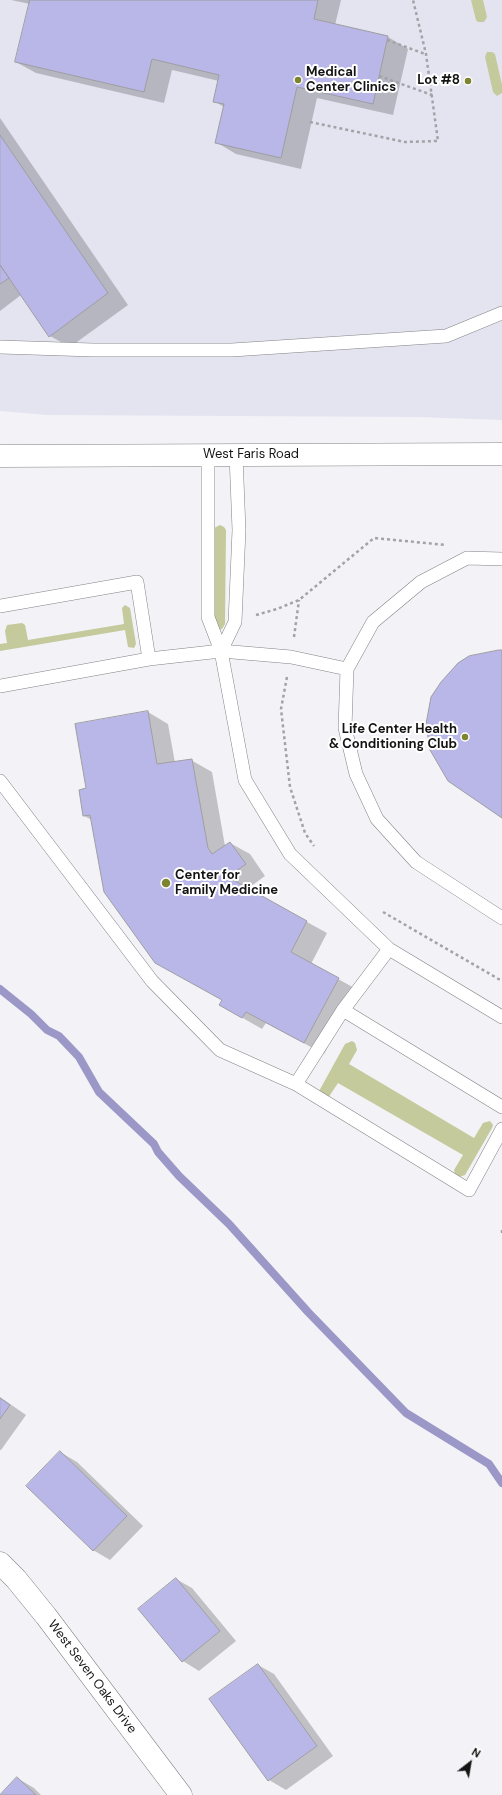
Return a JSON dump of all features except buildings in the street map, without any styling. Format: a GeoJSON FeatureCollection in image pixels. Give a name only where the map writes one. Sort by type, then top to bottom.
{"type":"FeatureCollection","features":[{"type":"Feature","properties":{"kind":"main road","name":"West Faris Road"},"geometry":{"type":"LineString","coordinates":[[0,456],[502,454]]}},
{"type":"Feature","properties":{"kind":"main road","name":"West Seven Oaks Drive"},"geometry":{"type":"LineString","coordinates":[[0,1563],[16,1579],[46,1616],[180,1795]]}},
{"type":"Feature","properties":{"kind":"lane"},"geometry":{"type":"LineString","coordinates":[[0,347],[93,350],[232,350],[446,336],[502,313]]}},
{"type":"Feature","properties":{"kind":"lane"},"geometry":{"type":"LineString","coordinates":[[208,455],[208,617],[221,650],[245,780],[290,854],[389,949],[502,1017]]}},
{"type":"Feature","properties":{"kind":"lane"},"geometry":{"type":"LineString","coordinates":[[221,650],[235,622],[239,530],[236,455]]}},
{"type":"Feature","properties":{"kind":"lane"},"geometry":{"type":"LineString","coordinates":[[502,559],[467,558],[421,582],[373,622],[347,669],[345,728],[356,774],[377,819],[416,862],[502,918]]}},
{"type":"Feature","properties":{"kind":"lane"},"geometry":{"type":"LineString","coordinates":[[0,606],[137,582],[149,659]]}},
{"type":"Feature","properties":{"kind":"lane"},"geometry":{"type":"LineString","coordinates":[[0,686],[149,659],[221,650],[291,657],[347,669]]}},
{"type":"Feature","properties":{"kind":"lane"},"geometry":{"type":"LineString","coordinates":[[0,781],[152,981],[220,1050],[296,1084],[469,1190],[502,1129]]}},
{"type":"Feature","properties":{"kind":"lane"},"geometry":{"type":"LineString","coordinates":[[296,1084],[343,1010],[389,949]]}},
{"type":"Feature","properties":{"kind":"lane"},"geometry":{"type":"LineString","coordinates":[[343,1010],[502,1107]]}},
{"type":"Feature","properties":{"kind":"path"},"geometry":{"type":"LineString","coordinates":[[310,122],[405,142],[438,141],[433,95],[426,54],[413,0]]}},
{"type":"Feature","properties":{"kind":"path"},"geometry":{"type":"LineString","coordinates":[[387,40],[426,54]]}},
{"type":"Feature","properties":{"kind":"path"},"geometry":{"type":"LineString","coordinates":[[379,76],[433,95]]}},
{"type":"Feature","properties":{"kind":"path"},"geometry":{"type":"LineString","coordinates":[[235,622],[277,609],[299,600],[374,538],[447,545]]}},
{"type":"Feature","properties":{"kind":"path"},"geometry":{"type":"LineString","coordinates":[[299,600],[291,657],[281,709],[290,787],[305,833],[314,847]]}},
{"type":"Feature","properties":{"kind":"path"},"geometry":{"type":"LineString","coordinates":[[379,909],[502,980]]}},
{"type":"Feature","properties":{"kind":"path"},"geometry":{"type":"LineString","coordinates":[[502,1230],[502,1235]]}},
{"type":"Feature","properties":{"kind":"shaded area"},"geometry":{"type":"Polygon","coordinates":[[[0,0],[502,0],[502,420],[418,417],[47,415],[0,411],[0,0]]]}},
{"type":"Feature","properties":{"kind":"green space"},"geometry":{"type":"Polygon","coordinates":[[[471,0],[483,0],[487,17],[484,22],[478,22],[476,20],[471,0]]]}},
{"type":"Feature","properties":{"kind":"green space"},"geometry":{"type":"Polygon","coordinates":[[[487,52],[492,52],[495,54],[502,85],[502,93],[497,96],[493,92],[485,57],[487,52]]]}},
{"type":"Feature","properties":{"kind":"green space"},"geometry":{"type":"Polygon","coordinates":[[[220,525],[226,530],[225,624],[222,629],[218,630],[213,624],[214,528],[220,525]]]}},
{"type":"Feature","properties":{"kind":"green space"},"geometry":{"type":"Polygon","coordinates":[[[125,605],[130,608],[136,644],[134,648],[128,647],[125,630],[0,651],[0,644],[7,643],[5,631],[7,625],[22,623],[25,625],[28,640],[124,624],[122,608],[125,605]]]}},
{"type":"Feature","properties":{"kind":"green space"},"geometry":{"type":"Polygon","coordinates":[[[352,1041],[355,1043],[357,1050],[349,1064],[474,1138],[483,1123],[490,1121],[493,1125],[492,1128],[465,1175],[459,1177],[455,1174],[454,1170],[463,1155],[338,1083],[328,1098],[318,1093],[345,1044],[352,1041]]]}},
{"type":"Feature","properties":{"kind":"waterway"},"geometry":{"type":"LineString","coordinates":[[0,989],[31,1014],[47,1030],[59,1036],[79,1057],[99,1092],[154,1144],[158,1152],[179,1176],[229,1224],[308,1312],[406,1413],[489,1464],[502,1483]]}},
{"type":"Feature","properties":{"kind":"place","name":"Medical Center Clinics"},"geometry":{"type":"Point","coordinates":[298,80]}},
{"type":"Feature","properties":{"kind":"place","name":"Lot #8"},"geometry":{"type":"Point","coordinates":[468,81]}},
{"type":"Feature","properties":{"kind":"place","name":"Life Center Health & Conditioning Club"},"geometry":{"type":"Point","coordinates":[465,737]}},
{"type":"Feature","properties":{"kind":"place","name":"Center for Family Medicine"},"geometry":{"type":"Point","coordinates":[166,883]}}]}
